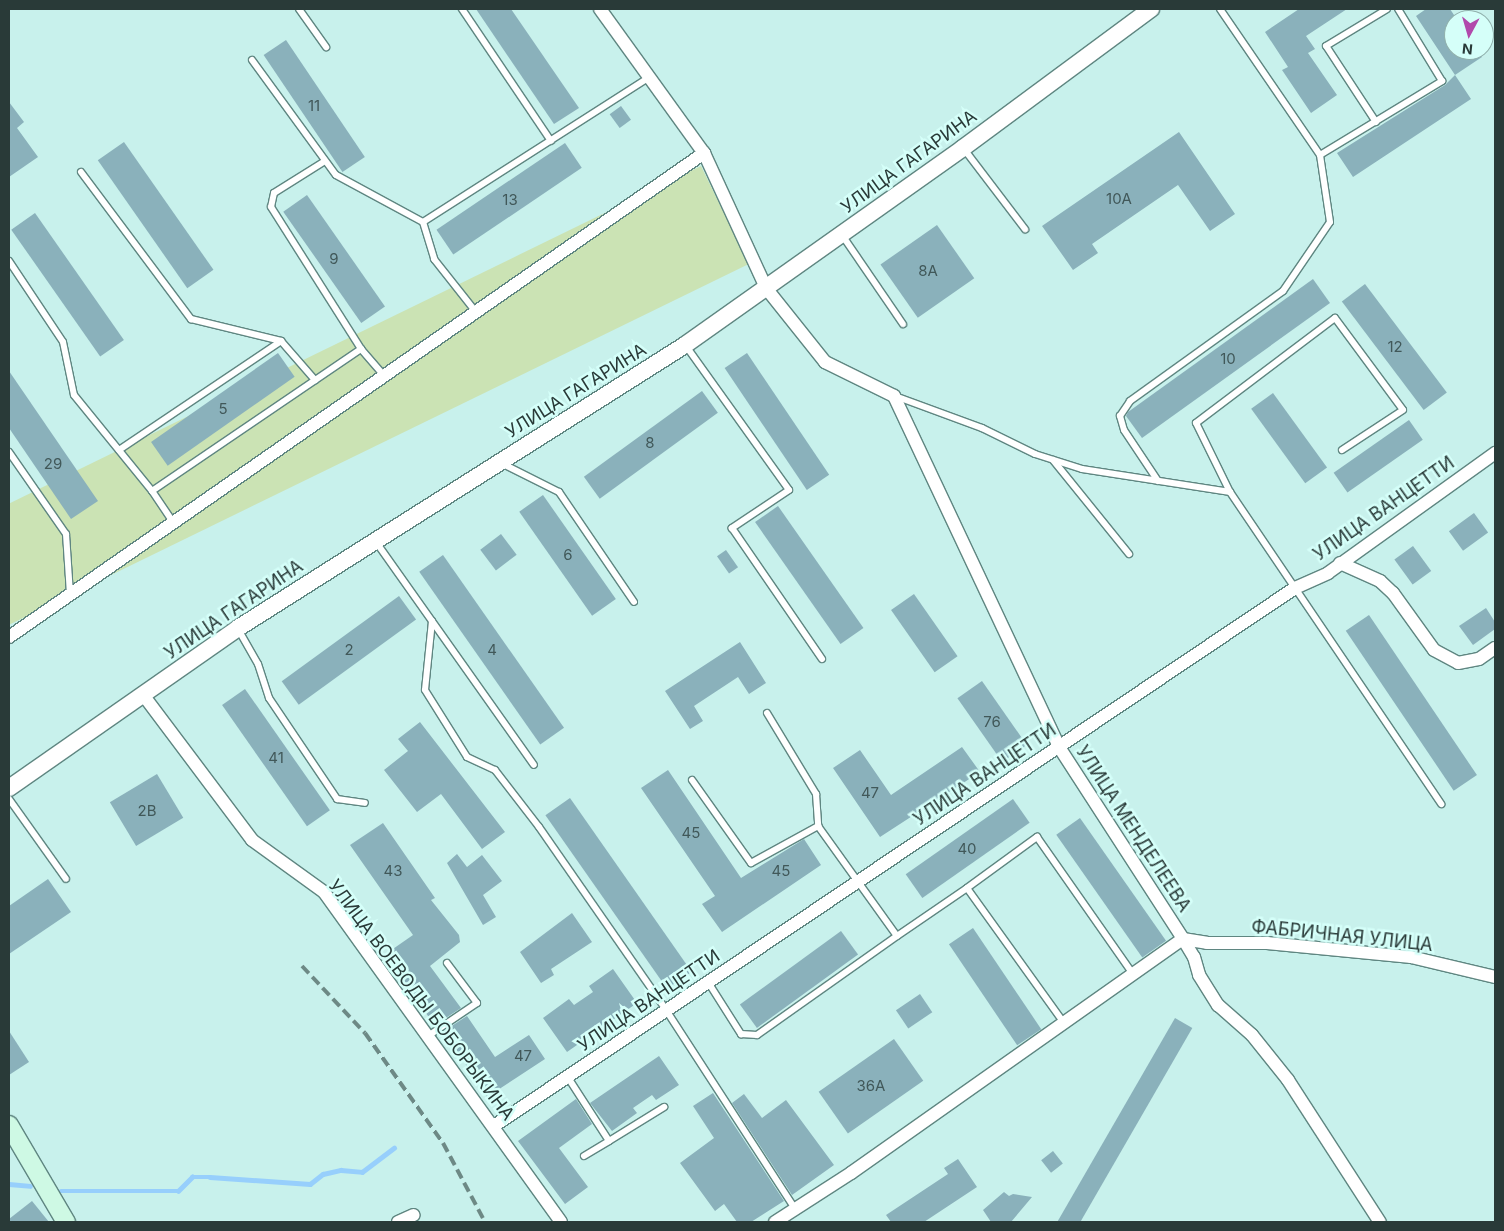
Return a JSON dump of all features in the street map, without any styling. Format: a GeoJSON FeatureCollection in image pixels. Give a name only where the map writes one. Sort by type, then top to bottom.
{"type":"FeatureCollection","features":[{"type":"Feature","properties":{"kind":"main road"},"geometry":{"type":"LineString","coordinates":[[9,1125],[66,1222]]}},
{"type":"Feature","properties":{"kind":"street"},"geometry":{"type":"LineString","coordinates":[[600,9],[651,76],[704,153],[766,288],[825,362],[894,396]]}},
{"type":"Feature","properties":{"kind":"street","name":"УЛИЦА ГАГАРИНА"},"geometry":{"type":"LineString","coordinates":[[9,788],[144,696],[238,628],[685,345],[963,148],[1151,9]]}},
{"type":"Feature","properties":{"kind":"street"},"geometry":{"type":"LineString","coordinates":[[9,637],[704,153]]}},
{"type":"Feature","properties":{"kind":"street","name":"УЛИЦА МЕНДЕЛЕЕВА"},"geometry":{"type":"LineString","coordinates":[[894,396],[1059,747],[1183,939],[1194,957],[1199,975],[1218,1005],[1252,1035],[1288,1080],[1380,1222]]}},
{"type":"Feature","properties":{"kind":"street","name":"УЛИЦА ВАНЦЕТТИ"},"geometry":{"type":"LineString","coordinates":[[494,1126],[1295,588],[1340,563],[1495,453]]}},
{"type":"Feature","properties":{"kind":"street"},"geometry":{"type":"LineString","coordinates":[[1340,563],[1380,581],[1393,593],[1434,650],[1458,663],[1479,659],[1495,648]]}},
{"type":"Feature","properties":{"kind":"street","name":"УЛИЦА ВОЕВОДЫ БОБОРЫКИНА"},"geometry":{"type":"LineString","coordinates":[[144,696],[252,840],[324,892],[494,1126],[561,1222]]}},
{"type":"Feature","properties":{"kind":"street"},"geometry":{"type":"LineString","coordinates":[[775,1222],[1183,939]]}},
{"type":"Feature","properties":{"kind":"street","name":"ФАБРИЧНАЯ УЛИЦА"},"geometry":{"type":"LineString","coordinates":[[1183,939],[1207,943],[1267,943],[1411,957],[1495,978]]}},
{"type":"Feature","properties":{"kind":"street"},"geometry":{"type":"LineString","coordinates":[[398,1222],[414,1215]]}},
{"type":"Feature","properties":{"kind":"lane"},"geometry":{"type":"LineString","coordinates":[[299,9],[326,47]]}},
{"type":"Feature","properties":{"kind":"lane"},"geometry":{"type":"LineString","coordinates":[[462,9],[551,141]]}},
{"type":"Feature","properties":{"kind":"lane"},"geometry":{"type":"LineString","coordinates":[[1158,481],[1124,430],[1120,416],[1130,401],[1283,291],[1330,222],[1320,156],[1220,9]]}},
{"type":"Feature","properties":{"kind":"lane"},"geometry":{"type":"LineString","coordinates":[[1376,122],[1326,46],[1387,9]]}},
{"type":"Feature","properties":{"kind":"lane"},"geometry":{"type":"LineString","coordinates":[[1320,156],[1442,81],[1398,9]]}},
{"type":"Feature","properties":{"kind":"lane"},"geometry":{"type":"LineString","coordinates":[[252,60],[336,175],[423,222],[434,259],[476,312]]}},
{"type":"Feature","properties":{"kind":"lane"},"geometry":{"type":"LineString","coordinates":[[423,222],[651,76]]}},
{"type":"Feature","properties":{"kind":"lane"},"geometry":{"type":"LineString","coordinates":[[963,148],[1025,229]]}},
{"type":"Feature","properties":{"kind":"lane"},"geometry":{"type":"LineString","coordinates":[[326,161],[274,193],[270,208],[361,349],[384,375]]}},
{"type":"Feature","properties":{"kind":"lane"},"geometry":{"type":"LineString","coordinates":[[81,172],[191,319],[282,341],[314,380]]}},
{"type":"Feature","properties":{"kind":"lane"},"geometry":{"type":"LineString","coordinates":[[842,235],[903,324]]}},
{"type":"Feature","properties":{"kind":"lane"},"geometry":{"type":"LineString","coordinates":[[9,260],[63,342],[74,395],[152,491],[173,522]]}},
{"type":"Feature","properties":{"kind":"lane"},"geometry":{"type":"LineString","coordinates":[[1342,450],[1403,410],[1335,318],[1196,423],[1230,492],[1441,804]]}},
{"type":"Feature","properties":{"kind":"lane"},"geometry":{"type":"LineString","coordinates":[[119,450],[282,341]]}},
{"type":"Feature","properties":{"kind":"lane"},"geometry":{"type":"LineString","coordinates":[[685,345],[789,490],[732,528],[822,659]]}},
{"type":"Feature","properties":{"kind":"lane"},"geometry":{"type":"LineString","coordinates":[[152,491],[361,349]]}},
{"type":"Feature","properties":{"kind":"lane"},"geometry":{"type":"LineString","coordinates":[[894,396],[1052,460],[1082,469],[1230,492]]}},
{"type":"Feature","properties":{"kind":"lane"},"geometry":{"type":"LineString","coordinates":[[9,452],[66,534],[70,594]]}},
{"type":"Feature","properties":{"kind":"lane"},"geometry":{"type":"LineString","coordinates":[[1052,460],[1129,554]]}},
{"type":"Feature","properties":{"kind":"lane"},"geometry":{"type":"LineString","coordinates":[[500,462],[559,492],[634,602]]}},
{"type":"Feature","properties":{"kind":"lane"},"geometry":{"type":"LineString","coordinates":[[375,541],[534,765]]}},
{"type":"Feature","properties":{"kind":"lane"},"geometry":{"type":"LineString","coordinates":[[432,621],[425,690],[467,757],[495,770],[540,827],[666,1010],[795,1209]]}},
{"type":"Feature","properties":{"kind":"lane"},"geometry":{"type":"LineString","coordinates":[[238,628],[258,664],[269,698],[337,799],[365,803]]}},
{"type":"Feature","properties":{"kind":"lane"},"geometry":{"type":"LineString","coordinates":[[767,713],[816,794],[818,826],[897,936]]}},
{"type":"Feature","properties":{"kind":"lane"},"geometry":{"type":"LineString","coordinates":[[692,780],[751,863],[818,826]]}},
{"type":"Feature","properties":{"kind":"lane"},"geometry":{"type":"LineString","coordinates":[[9,799],[66,879]]}},
{"type":"Feature","properties":{"kind":"lane"},"geometry":{"type":"LineString","coordinates":[[708,982],[741,1034],[757,1035],[1038,837],[1133,974]]}},
{"type":"Feature","properties":{"kind":"lane"},"geometry":{"type":"LineString","coordinates":[[967,888],[1064,1023]]}},
{"type":"Feature","properties":{"kind":"lane"},"geometry":{"type":"LineString","coordinates":[[428,1036],[477,1004],[447,963]]}},
{"type":"Feature","properties":{"kind":"lane"},"geometry":{"type":"LineString","coordinates":[[567,1076],[609,1141]]}},
{"type":"Feature","properties":{"kind":"lane"},"geometry":{"type":"LineString","coordinates":[[584,1156],[664,1107]]}},
{"type":"Feature","properties":{"kind":"green space"},"geometry":{"type":"Polygon","coordinates":[[[701,166],[749,264],[9,625],[9,504],[701,166]]]}},
{"type":"Feature","properties":{"kind":"building"},"geometry":{"type":"Polygon","coordinates":[[[476,9],[511,9],[579,108],[554,124],[476,9]]]}},
{"type":"Feature","properties":{"kind":"building"},"geometry":{"type":"Polygon","coordinates":[[[1299,9],[1347,9],[1306,36],[1315,49],[1308,53],[1337,95],[1311,113],[1282,70],[1288,67],[1265,32],[1299,9]]]}},
{"type":"Feature","properties":{"kind":"building"},"geometry":{"type":"Polygon","coordinates":[[[1426,9],[1451,10],[1444,10],[1444,58],[1416,16],[1426,9]]]}},
{"type":"Feature","properties":{"kind":"building"},"geometry":{"type":"Polygon","coordinates":[[[286,40],[365,157],[342,172],[264,55],[286,40]]]}},
{"type":"Feature","properties":{"kind":"building"},"geometry":{"type":"Polygon","coordinates":[[[1445,60],[1478,60],[1455,75],[1445,60]]]}},
{"type":"Feature","properties":{"kind":"building"},"geometry":{"type":"Polygon","coordinates":[[[1455,75],[1471,99],[1353,177],[1337,153],[1445,85],[1455,75]]]}},
{"type":"Feature","properties":{"kind":"building"},"geometry":{"type":"Polygon","coordinates":[[[9,102],[24,122],[17,128],[38,157],[9,177],[9,102]]]}},
{"type":"Feature","properties":{"kind":"building"},"geometry":{"type":"Polygon","coordinates":[[[621,106],[631,120],[620,128],[610,114],[621,106]]]}},
{"type":"Feature","properties":{"kind":"building"},"geometry":{"type":"Polygon","coordinates":[[[1179,132],[1235,214],[1210,231],[1178,185],[1092,244],[1098,253],[1073,270],[1042,226],[1179,132]]]}},
{"type":"Feature","properties":{"kind":"building"},"geometry":{"type":"Polygon","coordinates":[[[124,142],[213,270],[187,288],[98,160],[124,142]]]}},
{"type":"Feature","properties":{"kind":"building"},"geometry":{"type":"Polygon","coordinates":[[[565,143],[582,168],[453,255],[436,230],[565,143]]]}},
{"type":"Feature","properties":{"kind":"building"},"geometry":{"type":"Polygon","coordinates":[[[307,195],[385,306],[361,323],[283,212],[307,195]]]}},
{"type":"Feature","properties":{"kind":"building"},"geometry":{"type":"Polygon","coordinates":[[[35,213],[124,340],[100,357],[11,230],[35,213]]]}},
{"type":"Feature","properties":{"kind":"building"},"geometry":{"type":"Polygon","coordinates":[[[937,225],[974,278],[918,318],[880,265],[937,225]]]}},
{"type":"Feature","properties":{"kind":"building"},"geometry":{"type":"Polygon","coordinates":[[[1313,279],[1330,303],[1142,438],[1126,416],[1128,412],[1313,279]]]}},
{"type":"Feature","properties":{"kind":"building"},"geometry":{"type":"Polygon","coordinates":[[[1365,284],[1447,393],[1424,410],[1342,301],[1365,284]]]}},
{"type":"Feature","properties":{"kind":"building"},"geometry":{"type":"Polygon","coordinates":[[[278,353],[295,377],[168,466],[151,442],[278,353]]]}},
{"type":"Feature","properties":{"kind":"building"},"geometry":{"type":"Polygon","coordinates":[[[747,353],[829,475],[807,490],[725,368],[747,353]]]}},
{"type":"Feature","properties":{"kind":"building"},"geometry":{"type":"Polygon","coordinates":[[[9,371],[98,501],[71,519],[9,428],[9,371]]]}},
{"type":"Feature","properties":{"kind":"building"},"geometry":{"type":"Polygon","coordinates":[[[702,391],[718,413],[600,499],[584,477],[702,391]]]}},
{"type":"Feature","properties":{"kind":"building"},"geometry":{"type":"Polygon","coordinates":[[[1273,393],[1327,467],[1305,483],[1251,409],[1273,393]]]}},
{"type":"Feature","properties":{"kind":"building"},"geometry":{"type":"Polygon","coordinates":[[[1409,420],[1423,440],[1347,492],[1334,473],[1409,420]]]}},
{"type":"Feature","properties":{"kind":"building"},"geometry":{"type":"Polygon","coordinates":[[[543,495],[616,599],[592,616],[519,512],[543,495]]]}},
{"type":"Feature","properties":{"kind":"building"},"geometry":{"type":"Polygon","coordinates":[[[778,506],[863,628],[841,644],[755,522],[778,506]]]}},
{"type":"Feature","properties":{"kind":"building"},"geometry":{"type":"Polygon","coordinates":[[[1474,513],[1488,532],[1463,551],[1449,531],[1474,513]]]}},
{"type":"Feature","properties":{"kind":"building"},"geometry":{"type":"Polygon","coordinates":[[[501,534],[517,555],[496,570],[480,550],[501,534]]]}},
{"type":"Feature","properties":{"kind":"building"},"geometry":{"type":"Polygon","coordinates":[[[1413,546],[1431,571],[1413,585],[1394,560],[1413,546]]]}},
{"type":"Feature","properties":{"kind":"building"},"geometry":{"type":"Polygon","coordinates":[[[726,550],[738,567],[729,574],[717,556],[726,550]]]}},
{"type":"Feature","properties":{"kind":"building"},"geometry":{"type":"Polygon","coordinates":[[[443,555],[564,728],[540,744],[419,572],[443,555]]]}},
{"type":"Feature","properties":{"kind":"building"},"geometry":{"type":"Polygon","coordinates":[[[914,594],[958,656],[935,672],[891,610],[914,594]]]}},
{"type":"Feature","properties":{"kind":"building"},"geometry":{"type":"Polygon","coordinates":[[[399,596],[416,619],[299,705],[282,681],[399,596]]]}},
{"type":"Feature","properties":{"kind":"building"},"geometry":{"type":"Polygon","coordinates":[[[1486,608],[1495,622],[1495,629],[1473,645],[1459,626],[1486,608]]]}},
{"type":"Feature","properties":{"kind":"building"},"geometry":{"type":"Polygon","coordinates":[[[1369,615],[1477,775],[1454,791],[1346,631],[1369,615]]]}},
{"type":"Feature","properties":{"kind":"building"},"geometry":{"type":"Polygon","coordinates":[[[740,642],[766,683],[749,694],[738,677],[694,706],[703,721],[690,729],[665,691],[740,642]]]}},
{"type":"Feature","properties":{"kind":"building"},"geometry":{"type":"Polygon","coordinates":[[[982,681],[1027,745],[1002,762],[957,698],[982,681]]]}},
{"type":"Feature","properties":{"kind":"building"},"geometry":{"type":"Polygon","coordinates":[[[245,689],[330,810],[307,826],[222,705],[245,689]]]}},
{"type":"Feature","properties":{"kind":"building"},"geometry":{"type":"Polygon","coordinates":[[[420,722],[505,832],[482,849],[441,794],[417,812],[384,770],[408,751],[398,739],[420,722]]]}},
{"type":"Feature","properties":{"kind":"building"},"geometry":{"type":"Polygon","coordinates":[[[962,747],[980,772],[880,837],[833,768],[860,750],[891,795],[962,747]]]}},
{"type":"Feature","properties":{"kind":"building"},"geometry":{"type":"Polygon","coordinates":[[[668,770],[741,878],[804,839],[821,865],[722,932],[702,904],[715,896],[641,788],[668,770]]]}},
{"type":"Feature","properties":{"kind":"building"},"geometry":{"type":"Polygon","coordinates":[[[157,774],[183,818],[136,846],[110,802],[157,774]]]}},
{"type":"Feature","properties":{"kind":"building"},"geometry":{"type":"Polygon","coordinates":[[[570,798],[692,972],[667,989],[545,815],[570,798]]]}},
{"type":"Feature","properties":{"kind":"building"},"geometry":{"type":"Polygon","coordinates":[[[1013,799],[1030,823],[922,898],[906,874],[1013,799]]]}},
{"type":"Feature","properties":{"kind":"building"},"geometry":{"type":"Polygon","coordinates":[[[1080,818],[1166,941],[1142,958],[1056,835],[1080,818]]]}},
{"type":"Feature","properties":{"kind":"building"},"geometry":{"type":"Polygon","coordinates":[[[383,823],[435,898],[431,900],[459,935],[460,942],[430,966],[461,1008],[438,1023],[436,1021],[433,1023],[389,961],[390,951],[413,935],[350,845],[383,823]]]}},
{"type":"Feature","properties":{"kind":"building"},"geometry":{"type":"Polygon","coordinates":[[[457,854],[467,867],[482,855],[502,881],[483,895],[496,917],[483,925],[447,863],[457,854]]]}},
{"type":"Feature","properties":{"kind":"building"},"geometry":{"type":"Polygon","coordinates":[[[48,879],[71,912],[9,954],[9,906],[48,879]]]}},
{"type":"Feature","properties":{"kind":"building"},"geometry":{"type":"Polygon","coordinates":[[[572,913],[592,942],[551,969],[554,975],[541,983],[520,952],[572,913]]]}},
{"type":"Feature","properties":{"kind":"building"},"geometry":{"type":"Polygon","coordinates":[[[973,928],[1041,1029],[1017,1045],[949,944],[973,928]]]}},
{"type":"Feature","properties":{"kind":"building"},"geometry":{"type":"Polygon","coordinates":[[[841,931],[858,954],[757,1028],[740,1004],[841,931]]]}},
{"type":"Feature","properties":{"kind":"building"},"geometry":{"type":"Polygon","coordinates":[[[613,969],[637,1003],[567,1052],[543,1018],[569,999],[574,1005],[593,992],[589,986],[613,969]]]}},
{"type":"Feature","properties":{"kind":"building"},"geometry":{"type":"Polygon","coordinates":[[[920,994],[932,1012],[908,1028],[896,1010],[920,994]]]}},
{"type":"Feature","properties":{"kind":"building"},"geometry":{"type":"Polygon","coordinates":[[[467,1016],[495,1057],[529,1035],[545,1059],[487,1097],[444,1031],[467,1016]]]}},
{"type":"Feature","properties":{"kind":"building"},"geometry":{"type":"Polygon","coordinates":[[[1175,1018],[1192,1028],[1080,1222],[1057,1222],[1175,1018]]]}},
{"type":"Feature","properties":{"kind":"building"},"geometry":{"type":"Polygon","coordinates":[[[9,1031],[29,1062],[9,1075],[9,1031]]]}},
{"type":"Feature","properties":{"kind":"building"},"geometry":{"type":"Polygon","coordinates":[[[894,1039],[923,1081],[848,1134],[819,1092],[894,1039]]]}},
{"type":"Feature","properties":{"kind":"building"},"geometry":{"type":"Polygon","coordinates":[[[659,1056],[679,1085],[656,1100],[652,1095],[633,1108],[637,1113],[612,1131],[590,1103],[659,1056]]]}},
{"type":"Feature","properties":{"kind":"building"},"geometry":{"type":"Polygon","coordinates":[[[713,1093],[784,1201],[751,1222],[737,1222],[724,1204],[715,1211],[680,1163],[714,1138],[693,1106],[713,1093]]]}},
{"type":"Feature","properties":{"kind":"building"},"geometry":{"type":"Polygon","coordinates":[[[744,1094],[762,1118],[786,1100],[834,1165],[792,1195],[732,1103],[744,1094]]]}},
{"type":"Feature","properties":{"kind":"building"},"geometry":{"type":"Polygon","coordinates":[[[576,1099],[592,1124],[559,1148],[588,1187],[565,1204],[518,1141],[576,1099]]]}},
{"type":"Feature","properties":{"kind":"building"},"geometry":{"type":"Polygon","coordinates":[[[1053,1151],[1063,1164],[1051,1173],[1041,1160],[1053,1151]]]}},
{"type":"Feature","properties":{"kind":"building"},"geometry":{"type":"Polygon","coordinates":[[[958,1159],[977,1187],[924,1222],[891,1222],[886,1215],[948,1174],[944,1168],[958,1159]]]}},
{"type":"Feature","properties":{"kind":"building"},"geometry":{"type":"Polygon","coordinates":[[[1004,1192],[1009,1196],[1013,1194],[1032,1197],[1011,1222],[991,1222],[983,1210],[1004,1192]]]}},
{"type":"Feature","properties":{"kind":"building"},"geometry":{"type":"Polygon","coordinates":[[[32,1201],[49,1222],[9,1222],[9,1219],[32,1201]]]}},
{"type":"Feature","properties":{"kind":"waterway"},"geometry":{"type":"LineString","coordinates":[[61,1191],[178,1191],[192,1177],[310,1184],[323,1174],[341,1170],[362,1172],[394,1148]]}},
{"type":"Feature","properties":{"kind":"waterway"},"geometry":{"type":"LineString","coordinates":[[9,1184],[30,1186]]}},
{"type":"Feature","properties":{"kind":"railway"},"geometry":{"type":"LineString","coordinates":[[302,966],[365,1033],[443,1143],[485,1222]]}}]}
